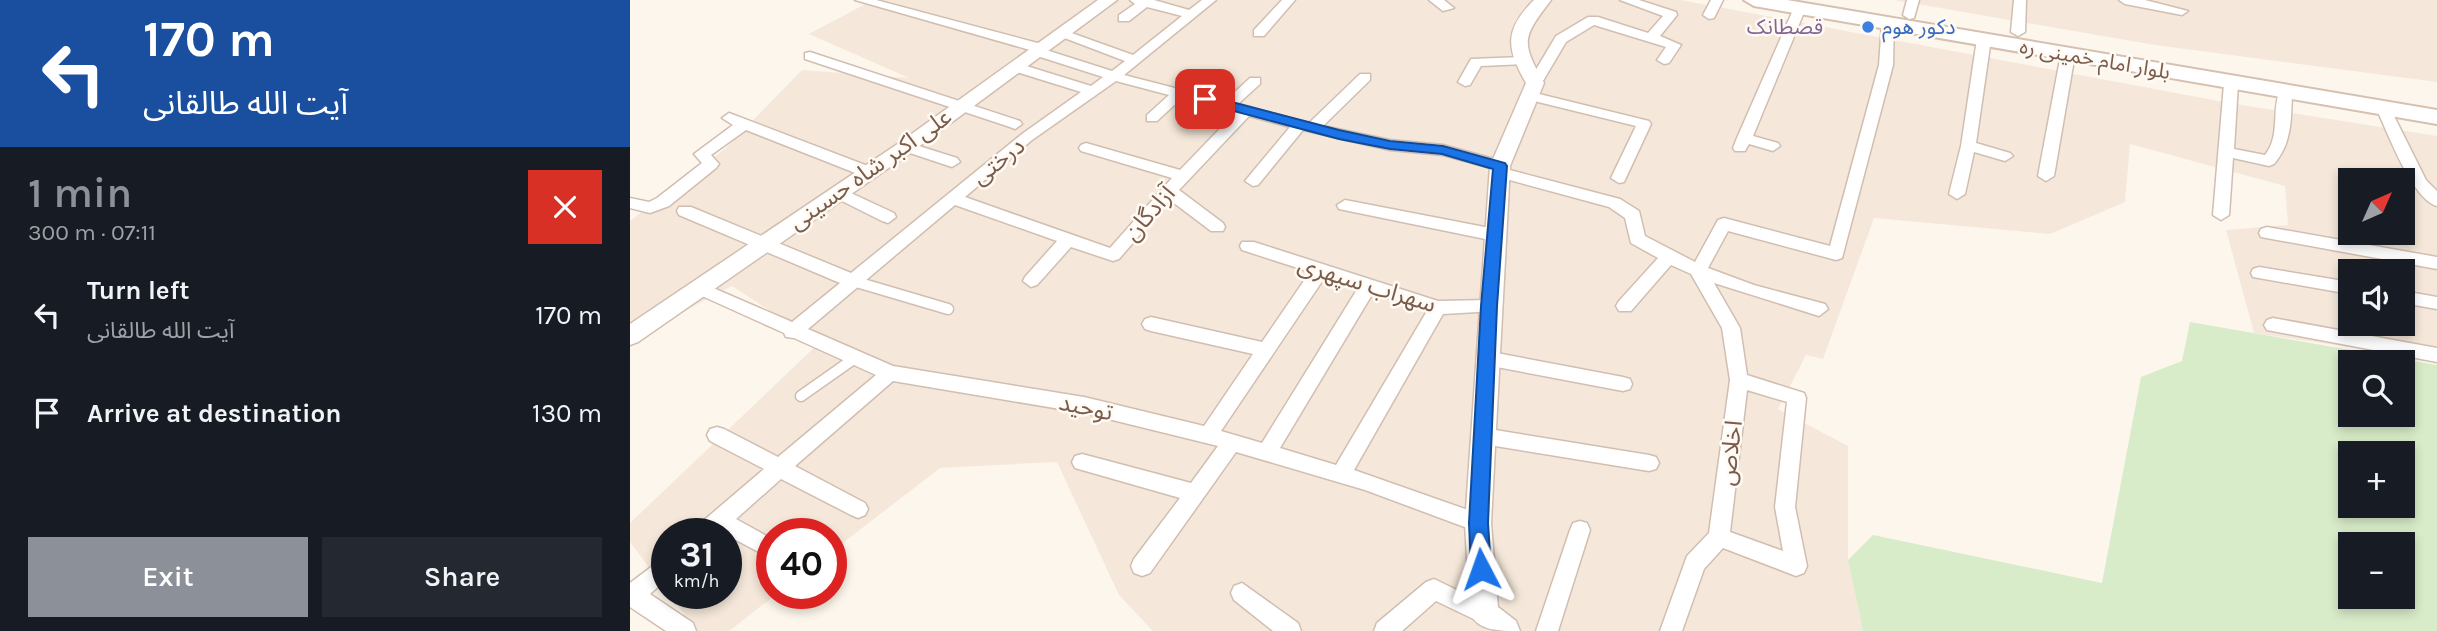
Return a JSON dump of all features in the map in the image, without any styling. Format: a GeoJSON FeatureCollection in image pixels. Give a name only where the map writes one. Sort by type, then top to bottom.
{"type":"FeatureCollection","features":[{"type":"Feature","properties":{"kind":"main road","name":"بلوار امام خمینی ره"},"geometry":{"type":"LineString","coordinates":[[1754,0],[1799,10],[1904,13],[1984,39],[2285,93],[2437,117]]}},
{"type":"Feature","properties":{"kind":"main road","name":"بلوار امام خمینی ره"},"geometry":{"type":"LineString","coordinates":[[1818,0],[2018,32],[2358,93],[2437,102]]}},
{"type":"Feature","properties":{"kind":"street"},"geometry":{"type":"LineString","coordinates":[[861,0],[1038,49],[1114,76],[1390,145],[1443,150],[1614,203],[1633,215],[1637,239],[1668,257],[1744,290],[1819,309]]}},
{"type":"Feature","properties":{"kind":"street","name":"علی اکبر شاه حسینی"},"geometry":{"type":"LineString","coordinates":[[630,336],[697,287],[906,146],[1109,0]]}},
{"type":"Feature","properties":{"kind":"street","name":"درختی"},"geometry":{"type":"LineString","coordinates":[[792,332],[951,198],[1135,60],[1210,0]]}},
{"type":"Feature","properties":{"kind":"street"},"geometry":{"type":"LineString","coordinates":[[1259,33],[1289,0]]}},
{"type":"Feature","properties":{"kind":"street"},"geometry":{"type":"LineString","coordinates":[[1435,0],[1448,8]]}},
{"type":"Feature","properties":{"kind":"street"},"geometry":{"type":"LineString","coordinates":[[1533,90],[1517,38],[1521,24],[1544,0]]}},
{"type":"Feature","properties":{"kind":"street"},"geometry":{"type":"LineString","coordinates":[[1626,0],[1671,15],[1651,38]]}},
{"type":"Feature","properties":{"kind":"street"},"geometry":{"type":"LineString","coordinates":[[1709,15],[1717,0]]}},
{"type":"Feature","properties":{"kind":"street"},"geometry":{"type":"LineString","coordinates":[[2018,32],[2020,0]]}},
{"type":"Feature","properties":{"kind":"street"},"geometry":{"type":"LineString","coordinates":[[2124,0],[2182,11]]}},
{"type":"Feature","properties":{"kind":"street"},"geometry":{"type":"LineString","coordinates":[[1124,18],[1143,1],[1192,15]]}},
{"type":"Feature","properties":{"kind":"street"},"geometry":{"type":"LineString","coordinates":[[1773,146],[1742,143],[1799,10]]}},
{"type":"Feature","properties":{"kind":"street"},"geometry":{"type":"LineString","coordinates":[[1698,271],[1724,224],[1836,254],[1886,65],[1904,13]]}},
{"type":"Feature","properties":{"kind":"street"},"geometry":{"type":"LineString","coordinates":[[1495,623],[1478,523],[1489,306],[1500,169],[1533,90],[1561,39],[1593,20],[1674,45],[1664,60]]}},
{"type":"Feature","properties":{"kind":"street"},"geometry":{"type":"LineString","coordinates":[[1060,34],[1135,60]]}},
{"type":"Feature","properties":{"kind":"street"},"geometry":{"type":"LineString","coordinates":[[1957,194],[1968,146],[1984,39]]}},
{"type":"Feature","properties":{"kind":"street"},"geometry":{"type":"LineString","coordinates":[[2046,176],[2068,54]]}},
{"type":"Feature","properties":{"kind":"street"},"geometry":{"type":"LineString","coordinates":[[810,56],[957,107],[1015,124]]}},
{"type":"Feature","properties":{"kind":"street"},"geometry":{"type":"LineString","coordinates":[[1465,82],[1476,62],[1522,61]]}},
{"type":"Feature","properties":{"kind":"street"},"geometry":{"type":"LineString","coordinates":[[1015,66],[1092,91]]}},
{"type":"Feature","properties":{"kind":"street"},"geometry":{"type":"LineString","coordinates":[[1252,181],[1307,126],[1365,77]]}},
{"type":"Feature","properties":{"kind":"street"},"geometry":{"type":"LineString","coordinates":[[1229,105],[1255,80]]}},
{"type":"Feature","properties":{"kind":"street"},"geometry":{"type":"LineString","coordinates":[[2221,215],[2231,83]]}},
{"type":"Feature","properties":{"kind":"street"},"geometry":{"type":"LineString","coordinates":[[1533,90],[1644,124],[1619,178]]}},
{"type":"Feature","properties":{"kind":"street"},"geometry":{"type":"LineString","coordinates":[[1152,118],[1180,93]]}},
{"type":"Feature","properties":{"kind":"street"},"geometry":{"type":"LineString","coordinates":[[2225,152],[2269,161],[2282,142],[2285,93]]}},
{"type":"Feature","properties":{"kind":"street","name":"آزادگان"},"geometry":{"type":"LineString","coordinates":[[951,198],[1113,255],[1182,176],[1247,109]]}},
{"type":"Feature","properties":{"kind":"street"},"geometry":{"type":"LineString","coordinates":[[2384,110],[2420,183],[2437,201]]}},
{"type":"Feature","properties":{"kind":"street"},"geometry":{"type":"LineString","coordinates":[[729,118],[868,172]]}},
{"type":"Feature","properties":{"kind":"street"},"geometry":{"type":"LineString","coordinates":[[630,203],[650,208],[663,202],[711,164],[702,154],[744,124]]}},
{"type":"Feature","properties":{"kind":"street"},"geometry":{"type":"LineString","coordinates":[[906,146],[952,162]]}},
{"type":"Feature","properties":{"kind":"street"},"geometry":{"type":"LineString","coordinates":[[1968,146],[2005,156]]}},
{"type":"Feature","properties":{"kind":"street"},"geometry":{"type":"LineString","coordinates":[[1086,148],[1182,176]]}},
{"type":"Feature","properties":{"kind":"street"},"geometry":{"type":"LineString","coordinates":[[1169,191],[1217,227]]}},
{"type":"Feature","properties":{"kind":"street"},"geometry":{"type":"LineString","coordinates":[[838,192],[888,217]]}},
{"type":"Feature","properties":{"kind":"street"},"geometry":{"type":"LineString","coordinates":[[1345,205],[1495,236]]}},
{"type":"Feature","properties":{"kind":"street"},"geometry":{"type":"LineString","coordinates":[[685,211],[853,281]]}},
{"type":"Feature","properties":{"kind":"street"},"geometry":{"type":"LineString","coordinates":[[2267,233],[2437,263]]}},
{"type":"Feature","properties":{"kind":"street"},"geometry":{"type":"LineString","coordinates":[[1031,281],[1067,241]]}},
{"type":"Feature","properties":{"kind":"street","name":"سهراب سپهری"},"geometry":{"type":"LineString","coordinates":[[1248,246],[1438,308],[1489,306]]}},
{"type":"Feature","properties":{"kind":"street"},"geometry":{"type":"LineString","coordinates":[[1625,306],[1668,257]]}},
{"type":"Feature","properties":{"kind":"street"},"geometry":{"type":"LineString","coordinates":[[1208,435],[1320,271]]}},
{"type":"Feature","properties":{"kind":"street","name":"اخلاص"},"geometry":{"type":"LineString","coordinates":[[1698,271],[1731,328],[1739,380],[1719,537]]}},
{"type":"Feature","properties":{"kind":"street"},"geometry":{"type":"LineString","coordinates":[[2259,273],[2338,286]]}},
{"type":"Feature","properties":{"kind":"street","name":"توحید"},"geometry":{"type":"LineString","coordinates":[[697,287],[792,332],[890,373],[1084,405],[1208,435],[1341,475],[1478,523]]}},
{"type":"Feature","properties":{"kind":"street"},"geometry":{"type":"LineString","coordinates":[[1267,452],[1368,287]]}},
{"type":"Feature","properties":{"kind":"street"},"geometry":{"type":"LineString","coordinates":[[2415,300],[2437,303]]}},
{"type":"Feature","properties":{"kind":"street"},"geometry":{"type":"LineString","coordinates":[[1341,475],[1438,308]]}},
{"type":"Feature","properties":{"kind":"street"},"geometry":{"type":"LineString","coordinates":[[1151,324],[1266,350]]}},
{"type":"Feature","properties":{"kind":"street"},"geometry":{"type":"LineString","coordinates":[[2273,325],[2437,355]]}},
{"type":"Feature","properties":{"kind":"street"},"geometry":{"type":"LineString","coordinates":[[1486,358],[1623,384]]}},
{"type":"Feature","properties":{"kind":"street"},"geometry":{"type":"LineString","coordinates":[[721,518],[890,373]]}},
{"type":"Feature","properties":{"kind":"street"},"geometry":{"type":"LineString","coordinates":[[1671,631],[1695,563],[1719,537],[1796,566],[1785,507],[1797,398],[1739,380]]}},
{"type":"Feature","properties":{"kind":"street"},"geometry":{"type":"LineString","coordinates":[[717,435],[858,509]]}},
{"type":"Feature","properties":{"kind":"street"},"geometry":{"type":"LineString","coordinates":[[1483,436],[1649,463]]}},
{"type":"Feature","properties":{"kind":"street"},"geometry":{"type":"LineString","coordinates":[[1142,566],[1232,442]]}},
{"type":"Feature","properties":{"kind":"street"},"geometry":{"type":"LineString","coordinates":[[1082,462],[1195,493]]}},
{"type":"Feature","properties":{"kind":"street"},"geometry":{"type":"LineString","coordinates":[[1547,631],[1580,530]]}},
{"type":"Feature","properties":{"kind":"street"},"geometry":{"type":"LineString","coordinates":[[651,578],[631,595],[685,631]]}},
{"type":"Feature","properties":{"kind":"street"},"geometry":{"type":"LineString","coordinates":[[1385,631],[1434,589],[1495,623]]}},
{"type":"Feature","properties":{"kind":"street"},"geometry":{"type":"LineString","coordinates":[[1242,593],[1290,631]]}},
{"type":"Feature","properties":{"kind":"lane"},"geometry":{"type":"LineString","coordinates":[[853,281],[948,309]]}},
{"type":"Feature","properties":{"kind":"lane"},"geometry":{"type":"LineString","coordinates":[[802,396],[855,358]]}},
{"type":"Feature","properties":{"kind":"shaded area"},"geometry":{"type":"Polygon","coordinates":[[[873,0],[1681,0],[2229,103],[2437,136],[2437,360],[2415,357],[2415,350],[2369,350],[2254,333],[2226,230],[2288,225],[2285,186],[2130,144],[2125,202],[2050,234],[1874,218],[1823,359],[1806,355],[1778,409],[1848,446],[1848,560],[1863,631],[1153,631],[1119,595],[1057,462],[940,468],[847,540],[847,518],[756,518],[757,609],[729,631],[697,631],[680,609],[742,609],[742,518],[651,518],[651,570],[630,542],[630,523],[819,343],[732,286],[630,340],[630,221],[726,148],[802,70],[909,78],[809,34],[873,0]]]}},
{"type":"Feature","properties":{"kind":"shaded area"},"geometry":{"type":"Polygon","coordinates":[[[1894,0],[2437,0],[2437,82],[2155,45],[1894,0]]]}},
{"type":"Feature","properties":{"kind":"green space"},"geometry":{"type":"Polygon","coordinates":[[[2190,322],[2351,350],[2338,350],[2338,427],[2415,427],[2415,361],[2437,365],[2437,631],[1863,631],[1848,560],[1873,535],[2102,583],[2141,377],[2182,361],[2190,322]]]}},
{"type":"Feature","properties":{"kind":"place","name":"دکور هوم"},"geometry":{"type":"Point","coordinates":[1868,27]}},
{"type":"Feature","properties":{"kind":"district","name":"قصطانک"},"geometry":{"type":"Point","coordinates":[1785,27]}},
{"type":"Feature","properties":{"kind":"route"},"geometry":{"type":"LineString","coordinates":[[1205,99],[1339,135],[1390,145],[1443,150],[1500,166],[1489,306],[1478,523],[1481,569]]}}]}
